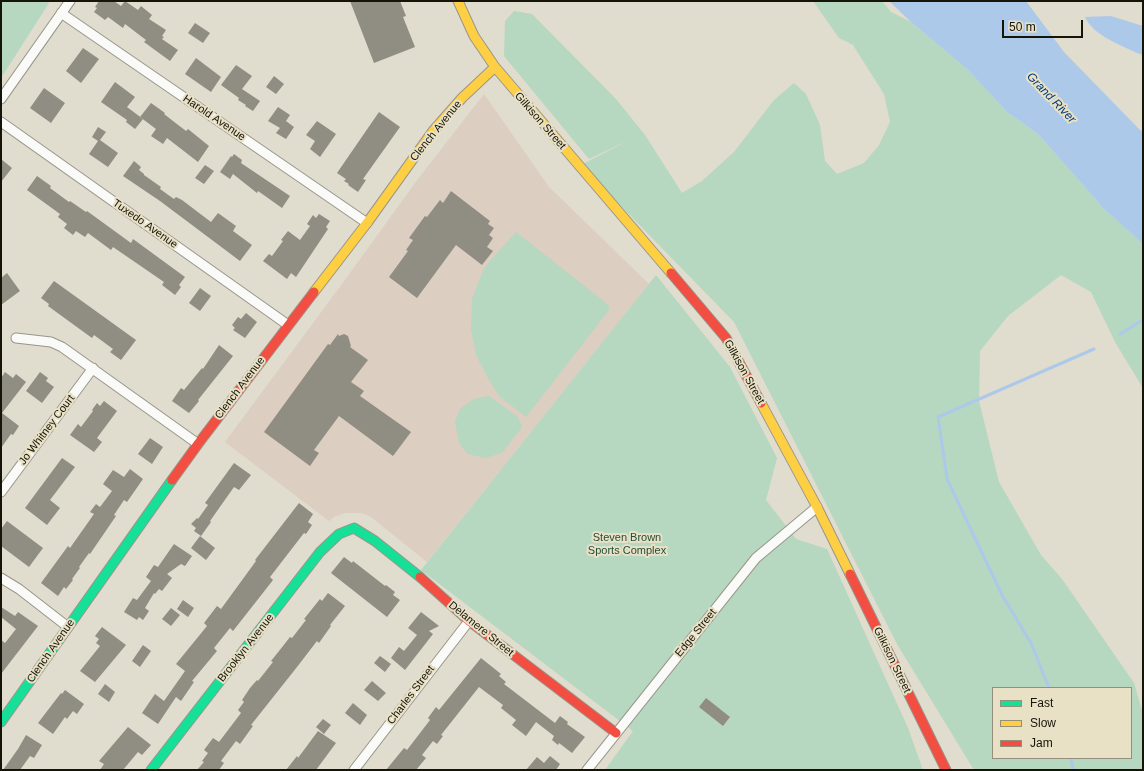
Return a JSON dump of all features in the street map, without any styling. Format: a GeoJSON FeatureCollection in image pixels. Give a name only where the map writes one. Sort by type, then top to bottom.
{"type":"FeatureCollection","features":[{"type":"Feature","properties":{"kind":"street"},"geometry":{"type":"LineString","coordinates":[[1,99],[70,1]]}},
{"type":"Feature","properties":{"kind":"street","name":"Gilkison Street"},"geometry":{"type":"LineString","coordinates":[[458,1],[463,15],[478,42],[495,67],[726,338],[817,507],[946,770]]}},
{"type":"Feature","properties":{"kind":"street","name":"Harold Avenue"},"geometry":{"type":"LineString","coordinates":[[62,13],[367,223]]}},
{"type":"Feature","properties":{"kind":"street","name":"Clench Avenue"},"geometry":{"type":"LineString","coordinates":[[1,722],[198,444],[367,223],[441,121],[479,81],[495,67]]}},
{"type":"Feature","properties":{"kind":"street","name":"Tuxedo Avenue"},"geometry":{"type":"LineString","coordinates":[[1,122],[288,325]]}},
{"type":"Feature","properties":{"kind":"street"},"geometry":{"type":"LineString","coordinates":[[16,338],[51,342],[62,347],[198,444]]}},
{"type":"Feature","properties":{"kind":"street","name":"Jo Whitney Court"},"geometry":{"type":"LineString","coordinates":[[1,492],[93,368]]}},
{"type":"Feature","properties":{"kind":"street","name":"Edge Street"},"geometry":{"type":"LineString","coordinates":[[587,770],[756,558],[817,507]]}},
{"type":"Feature","properties":{"kind":"street","name":"Delamere Street"},"geometry":{"type":"LineString","coordinates":[[346,530],[354,528],[375,541],[412,569],[469,621],[616,733]]}},
{"type":"Feature","properties":{"kind":"street","name":"Brooklyn Avenue"},"geometry":{"type":"LineString","coordinates":[[151,770],[320,552],[335,537],[346,530]]}},
{"type":"Feature","properties":{"kind":"street"},"geometry":{"type":"LineString","coordinates":[[1,578],[68,628]]}},
{"type":"Feature","properties":{"kind":"street","name":"Charles Street"},"geometry":{"type":"LineString","coordinates":[[354,770],[469,621]]}},
{"type":"Feature","properties":{"kind":"shaded area"},"geometry":{"type":"Polygon","coordinates":[[[484,94],[549,187],[649,284],[427,562],[371,517],[362,513],[345,513],[334,517],[329,521],[225,442],[418,179],[484,94]]]}},
{"type":"Feature","properties":{"kind":"green space"},"geometry":{"type":"Polygon","coordinates":[[[1,1],[47,1],[49,3],[1,78],[1,1]]]}},
{"type":"Feature","properties":{"kind":"green space"},"geometry":{"type":"Polygon","coordinates":[[[813,1],[882,1],[891,12],[911,22],[968,70],[1007,112],[1039,135],[1104,209],[1143,244],[1143,388],[1115,342],[1091,292],[1061,275],[1008,316],[980,351],[979,401],[999,482],[1041,555],[1062,579],[1134,683],[1143,714],[1143,770],[974,770],[897,644],[734,322],[581,165],[631,139],[589,159],[504,56],[505,21],[514,11],[532,14],[616,99],[645,135],[682,193],[702,181],[734,152],[774,100],[794,83],[806,94],[820,125],[825,161],[837,174],[864,163],[879,145],[890,122],[884,94],[853,45],[839,38],[813,1]]]}},
{"type":"Feature","properties":{"kind":"green space"},"geometry":{"type":"Polygon","coordinates":[[[516,232],[609,306],[609,310],[526,417],[499,396],[476,355],[471,330],[472,299],[484,268],[516,232]]]}},
{"type":"Feature","properties":{"kind":"green space","name":"Steven Brown Sports Complex"},"geometry":{"type":"Polygon","coordinates":[[[656,275],[730,367],[777,458],[766,500],[796,539],[827,549],[908,728],[923,770],[605,770],[633,731],[421,570],[656,275]]]}},
{"type":"Feature","properties":{"kind":"green space"},"geometry":{"type":"Polygon","coordinates":[[[489,396],[518,417],[522,427],[502,453],[485,458],[468,454],[459,443],[455,422],[460,409],[474,399],[489,396]]]}},
{"type":"Feature","properties":{"kind":"water","name":"Grand River"},"geometry":{"type":"Polygon","coordinates":[[[889,1],[1026,1],[1064,52],[1141,131],[1143,130],[1143,244],[1104,209],[1039,135],[1007,112],[968,70],[911,22],[889,1]]]}},
{"type":"Feature","properties":{"kind":"water"},"geometry":{"type":"Polygon","coordinates":[[[1111,16],[1143,26],[1143,55],[1108,39],[1094,29],[1085,17],[1111,16]]]}},
{"type":"Feature","properties":{"kind":"building"},"geometry":{"type":"Polygon","coordinates":[[[99,1],[114,1],[121,6],[125,1],[138,10],[141,6],[152,15],[149,19],[166,30],[162,36],[164,37],[162,39],[178,50],[170,61],[144,42],[146,40],[125,24],[123,28],[108,17],[105,20],[94,12],[99,1]]]}},
{"type":"Feature","properties":{"kind":"building"},"geometry":{"type":"Polygon","coordinates":[[[350,1],[400,1],[406,16],[403,17],[415,47],[374,63],[350,1]]]}},
{"type":"Feature","properties":{"kind":"building"},"geometry":{"type":"Polygon","coordinates":[[[195,23],[210,33],[203,43],[188,33],[195,23]]]}},
{"type":"Feature","properties":{"kind":"building"},"geometry":{"type":"Polygon","coordinates":[[[83,48],[99,59],[81,83],[66,71],[83,48]]]}},
{"type":"Feature","properties":{"kind":"building"},"geometry":{"type":"Polygon","coordinates":[[[196,58],[221,77],[211,92],[185,74],[196,58]]]}},
{"type":"Feature","properties":{"kind":"building"},"geometry":{"type":"Polygon","coordinates":[[[236,65],[252,76],[242,89],[260,101],[253,111],[238,100],[239,98],[221,85],[236,65]]]}},
{"type":"Feature","properties":{"kind":"building"},"geometry":{"type":"Polygon","coordinates":[[[274,76],[284,84],[276,94],[266,87],[274,76]]]}},
{"type":"Feature","properties":{"kind":"building"},"geometry":{"type":"Polygon","coordinates":[[[115,82],[135,97],[127,107],[143,119],[135,129],[126,122],[127,120],[101,102],[115,82]]]}},
{"type":"Feature","properties":{"kind":"building"},"geometry":{"type":"Polygon","coordinates":[[[44,88],[65,103],[51,123],[30,108],[44,88]]]}},
{"type":"Feature","properties":{"kind":"building"},"geometry":{"type":"Polygon","coordinates":[[[151,103],[186,131],[188,129],[209,146],[198,162],[167,138],[163,144],[151,136],[156,129],[140,117],[151,103]]]}},
{"type":"Feature","properties":{"kind":"building"},"geometry":{"type":"Polygon","coordinates":[[[278,107],[290,115],[286,121],[294,127],[286,139],[276,133],[280,128],[268,121],[278,107]]]}},
{"type":"Feature","properties":{"kind":"building"},"geometry":{"type":"Polygon","coordinates":[[[379,112],[400,127],[363,179],[366,180],[358,192],[344,181],[346,179],[337,173],[379,112]]]}},
{"type":"Feature","properties":{"kind":"building"},"geometry":{"type":"Polygon","coordinates":[[[317,121],[336,134],[320,157],[310,149],[315,141],[306,135],[317,121]]]}},
{"type":"Feature","properties":{"kind":"building"},"geometry":{"type":"Polygon","coordinates":[[[98,127],[106,132],[100,140],[118,153],[108,167],[89,154],[98,141],[92,137],[98,127]]]}},
{"type":"Feature","properties":{"kind":"building"},"geometry":{"type":"Polygon","coordinates":[[[234,154],[242,160],[241,163],[290,196],[282,208],[258,191],[257,193],[233,174],[230,179],[220,172],[234,154]]]}},
{"type":"Feature","properties":{"kind":"building"},"geometry":{"type":"Polygon","coordinates":[[[1,159],[12,168],[1,182],[1,159]]]}},
{"type":"Feature","properties":{"kind":"building"},"geometry":{"type":"Polygon","coordinates":[[[134,161],[141,167],[139,170],[144,175],[161,187],[160,189],[174,199],[176,197],[182,200],[211,222],[218,213],[236,226],[233,231],[252,245],[240,261],[160,201],[123,176],[134,161]]]}},
{"type":"Feature","properties":{"kind":"building"},"geometry":{"type":"Polygon","coordinates":[[[205,165],[214,171],[204,184],[195,178],[205,165]]]}},
{"type":"Feature","properties":{"kind":"building"},"geometry":{"type":"Polygon","coordinates":[[[37,176],[69,202],[70,201],[86,212],[87,211],[131,243],[133,239],[185,277],[179,285],[181,287],[175,295],[162,285],[164,282],[113,247],[111,250],[88,233],[85,237],[76,231],[73,235],[64,228],[67,224],[58,217],[60,214],[27,190],[37,176]]]}},
{"type":"Feature","properties":{"kind":"building"},"geometry":{"type":"Polygon","coordinates":[[[451,191],[490,221],[488,224],[494,228],[489,235],[493,238],[487,247],[493,251],[482,265],[456,245],[417,298],[389,277],[408,251],[406,250],[413,240],[409,238],[425,216],[427,217],[440,200],[443,203],[451,191]]]}},
{"type":"Feature","properties":{"kind":"building"},"geometry":{"type":"Polygon","coordinates":[[[319,214],[330,221],[326,227],[328,229],[296,277],[291,273],[287,279],[263,261],[269,254],[272,256],[288,231],[300,240],[310,226],[307,224],[313,215],[316,218],[319,214]]]}},
{"type":"Feature","properties":{"kind":"building"},"geometry":{"type":"Polygon","coordinates":[[[7,273],[20,291],[1,305],[1,278],[7,273]]]}},
{"type":"Feature","properties":{"kind":"building"},"geometry":{"type":"Polygon","coordinates":[[[54,281],[136,340],[121,360],[110,352],[113,349],[94,335],[92,338],[48,306],[49,304],[41,298],[54,281]]]}},
{"type":"Feature","properties":{"kind":"building"},"geometry":{"type":"Polygon","coordinates":[[[200,288],[211,296],[200,311],[189,303],[200,288]]]}},
{"type":"Feature","properties":{"kind":"building"},"geometry":{"type":"Polygon","coordinates":[[[246,313],[257,322],[245,338],[233,330],[235,328],[232,325],[238,317],[241,319],[246,313]]]}},
{"type":"Feature","properties":{"kind":"building"},"geometry":{"type":"Polygon","coordinates":[[[338,334],[339,336],[344,334],[348,336],[350,347],[368,360],[351,382],[364,391],[360,396],[411,432],[393,456],[339,416],[314,450],[319,453],[310,466],[264,432],[328,344],[330,345],[338,334]]]}},
{"type":"Feature","properties":{"kind":"building"},"geometry":{"type":"Polygon","coordinates":[[[219,345],[233,356],[189,413],[172,401],[181,388],[184,390],[202,368],[203,369],[219,345]]]}},
{"type":"Feature","properties":{"kind":"building"},"geometry":{"type":"Polygon","coordinates":[[[5,372],[13,378],[16,374],[26,382],[2,413],[19,426],[1,448],[1,378],[5,372]]]}},
{"type":"Feature","properties":{"kind":"building"},"geometry":{"type":"Polygon","coordinates":[[[40,372],[48,378],[46,381],[54,387],[42,403],[26,391],[40,372]]]}},
{"type":"Feature","properties":{"kind":"building"},"geometry":{"type":"Polygon","coordinates":[[[104,401],[117,411],[97,438],[102,442],[94,452],[70,435],[78,424],[81,427],[97,403],[100,406],[104,401]]]}},
{"type":"Feature","properties":{"kind":"building"},"geometry":{"type":"Polygon","coordinates":[[[150,438],[163,447],[152,464],[138,454],[150,438]]]}},
{"type":"Feature","properties":{"kind":"building"},"geometry":{"type":"Polygon","coordinates":[[[62,458],[75,467],[50,500],[60,508],[47,525],[25,508],[62,458]]]}},
{"type":"Feature","properties":{"kind":"building"},"geometry":{"type":"Polygon","coordinates":[[[234,463],[251,475],[239,490],[234,487],[201,536],[194,531],[196,528],[191,524],[197,518],[198,519],[208,505],[205,503],[234,463]]]}},
{"type":"Feature","properties":{"kind":"building"},"geometry":{"type":"Polygon","coordinates":[[[130,469],[143,479],[127,502],[124,500],[114,515],[116,516],[90,554],[89,553],[79,567],[80,568],[72,579],[73,580],[66,589],[64,587],[58,596],[41,583],[68,546],[70,548],[94,514],[90,512],[96,504],[100,507],[112,491],[103,484],[113,470],[124,477],[130,469]]]}},
{"type":"Feature","properties":{"kind":"building"},"geometry":{"type":"Polygon","coordinates":[[[299,503],[313,514],[308,522],[312,525],[270,577],[273,580],[233,631],[230,628],[214,648],[217,651],[192,681],[194,682],[181,701],[176,697],[158,724],[142,713],[155,694],[164,701],[185,671],[176,664],[207,626],[204,623],[217,606],[221,609],[256,561],[255,560],[299,503]]]}},
{"type":"Feature","properties":{"kind":"building"},"geometry":{"type":"Polygon","coordinates":[[[7,521],[43,548],[29,567],[1,546],[1,529],[7,521]]]}},
{"type":"Feature","properties":{"kind":"building"},"geometry":{"type":"Polygon","coordinates":[[[200,536],[215,548],[206,560],[191,548],[200,536]]]}},
{"type":"Feature","properties":{"kind":"building"},"geometry":{"type":"Polygon","coordinates":[[[174,544],[192,556],[185,566],[181,564],[167,574],[172,578],[162,591],[159,589],[155,594],[154,593],[145,608],[149,611],[143,620],[139,617],[137,620],[124,612],[133,598],[137,600],[151,581],[146,577],[154,565],[158,567],[174,544]]]}},
{"type":"Feature","properties":{"kind":"building"},"geometry":{"type":"Polygon","coordinates":[[[344,557],[352,563],[353,561],[395,592],[393,595],[400,600],[387,617],[331,573],[344,557]]]}},
{"type":"Feature","properties":{"kind":"building"},"geometry":{"type":"Polygon","coordinates":[[[328,593],[345,606],[330,625],[331,626],[319,643],[317,641],[251,725],[253,726],[240,744],[236,741],[221,761],[224,763],[219,770],[197,770],[204,762],[202,761],[208,753],[204,750],[213,738],[219,742],[241,713],[238,710],[244,702],[242,700],[250,688],[257,680],[258,681],[273,662],[271,661],[290,637],[292,638],[306,620],[304,619],[320,599],[322,601],[328,593]]]}},
{"type":"Feature","properties":{"kind":"building"},"geometry":{"type":"Polygon","coordinates":[[[183,600],[194,608],[188,617],[177,609],[183,600]]]}},
{"type":"Feature","properties":{"kind":"building"},"geometry":{"type":"Polygon","coordinates":[[[1,607],[15,616],[18,612],[38,626],[1,674],[1,640],[5,643],[16,629],[1,617],[1,607]]]}},
{"type":"Feature","properties":{"kind":"building"},"geometry":{"type":"Polygon","coordinates":[[[171,608],[180,615],[171,626],[162,619],[171,608]]]}},
{"type":"Feature","properties":{"kind":"building"},"geometry":{"type":"Polygon","coordinates":[[[421,612],[439,626],[429,631],[433,634],[405,670],[391,658],[399,647],[404,651],[417,635],[408,628],[421,612]]]}},
{"type":"Feature","properties":{"kind":"building"},"geometry":{"type":"Polygon","coordinates":[[[102,627],[126,645],[95,682],[80,671],[100,646],[96,643],[99,639],[95,636],[102,627]]]}},
{"type":"Feature","properties":{"kind":"building"},"geometry":{"type":"Polygon","coordinates":[[[143,645],[151,651],[140,667],[132,661],[143,645]]]}},
{"type":"Feature","properties":{"kind":"building"},"geometry":{"type":"Polygon","coordinates":[[[380,656],[391,664],[385,672],[374,663],[380,656]]]}},
{"type":"Feature","properties":{"kind":"building"},"geometry":{"type":"Polygon","coordinates":[[[481,658],[501,674],[499,676],[506,682],[504,684],[555,723],[560,716],[568,722],[567,724],[585,737],[572,753],[559,743],[558,745],[552,740],[554,736],[536,722],[526,736],[512,725],[516,720],[501,708],[503,705],[479,687],[441,735],[443,736],[437,744],[433,741],[422,755],[426,758],[416,770],[386,770],[404,748],[407,750],[430,720],[428,718],[436,707],[439,710],[481,658]]]}},
{"type":"Feature","properties":{"kind":"building"},"geometry":{"type":"Polygon","coordinates":[[[372,681],[386,693],[378,701],[364,690],[372,681]]]}},
{"type":"Feature","properties":{"kind":"building"},"geometry":{"type":"Polygon","coordinates":[[[105,684],[115,692],[109,702],[98,694],[105,684]]]}},
{"type":"Feature","properties":{"kind":"building"},"geometry":{"type":"Polygon","coordinates":[[[65,690],[84,704],[77,714],[73,711],[67,719],[65,717],[53,734],[38,723],[65,690]]]}},
{"type":"Feature","properties":{"kind":"building"},"geometry":{"type":"Polygon","coordinates":[[[706,698],[730,717],[723,726],[699,707],[706,698]]]}},
{"type":"Feature","properties":{"kind":"building"},"geometry":{"type":"Polygon","coordinates":[[[353,703],[367,715],[360,725],[345,713],[353,703]]]}},
{"type":"Feature","properties":{"kind":"building"},"geometry":{"type":"Polygon","coordinates":[[[323,719],[331,725],[324,734],[316,727],[323,719]]]}},
{"type":"Feature","properties":{"kind":"building"},"geometry":{"type":"Polygon","coordinates":[[[128,727],[151,745],[142,755],[138,752],[123,770],[100,770],[104,764],[99,761],[128,727]]]}},
{"type":"Feature","properties":{"kind":"building"},"geometry":{"type":"Polygon","coordinates":[[[318,731],[336,743],[316,770],[286,770],[297,756],[298,758],[318,731]]]}},
{"type":"Feature","properties":{"kind":"building"},"geometry":{"type":"Polygon","coordinates":[[[26,735],[42,745],[34,758],[30,756],[20,770],[3,770],[18,749],[26,735]]]}},
{"type":"Feature","properties":{"kind":"building"},"geometry":{"type":"Polygon","coordinates":[[[550,756],[560,764],[556,770],[526,770],[537,757],[544,763],[550,756]]]}},
{"type":"Feature","properties":{"kind":"waterway"},"geometry":{"type":"LineString","coordinates":[[1120,334],[1143,320]]}},
{"type":"Feature","properties":{"kind":"waterway"},"geometry":{"type":"LineString","coordinates":[[1049,687],[1031,643],[1002,595],[947,479],[938,417],[1094,349]]}},
{"type":"Feature","properties":{"kind":"waterway"},"geometry":{"type":"LineString","coordinates":[[1071,759],[1073,770]]}},
{"type":"Feature","properties":{"kind":"traffic: fast"},"geometry":{"type":"LineString","coordinates":[[1,722],[172,480]]}},
{"type":"Feature","properties":{"kind":"traffic: fast"},"geometry":{"type":"LineString","coordinates":[[151,770],[320,552],[339,534],[354,528],[375,541],[420,577]]}},
{"type":"Feature","properties":{"kind":"traffic: slow"},"geometry":{"type":"LineString","coordinates":[[458,1],[474,36],[495,67],[671,273]]}},
{"type":"Feature","properties":{"kind":"traffic: slow"},"geometry":{"type":"LineString","coordinates":[[314,292],[367,223],[433,131],[462,98],[495,67]]}},
{"type":"Feature","properties":{"kind":"traffic: slow"},"geometry":{"type":"LineString","coordinates":[[761,403],[817,507],[850,574]]}},
{"type":"Feature","properties":{"kind":"traffic: jam"},"geometry":{"type":"LineString","coordinates":[[671,273],[726,338],[761,403]]}},
{"type":"Feature","properties":{"kind":"traffic: jam"},"geometry":{"type":"LineString","coordinates":[[172,480],[314,292]]}},
{"type":"Feature","properties":{"kind":"traffic: jam"},"geometry":{"type":"LineString","coordinates":[[850,574],[946,770]]}},
{"type":"Feature","properties":{"kind":"traffic: jam"},"geometry":{"type":"LineString","coordinates":[[420,577],[469,621],[616,733]]}}]}
